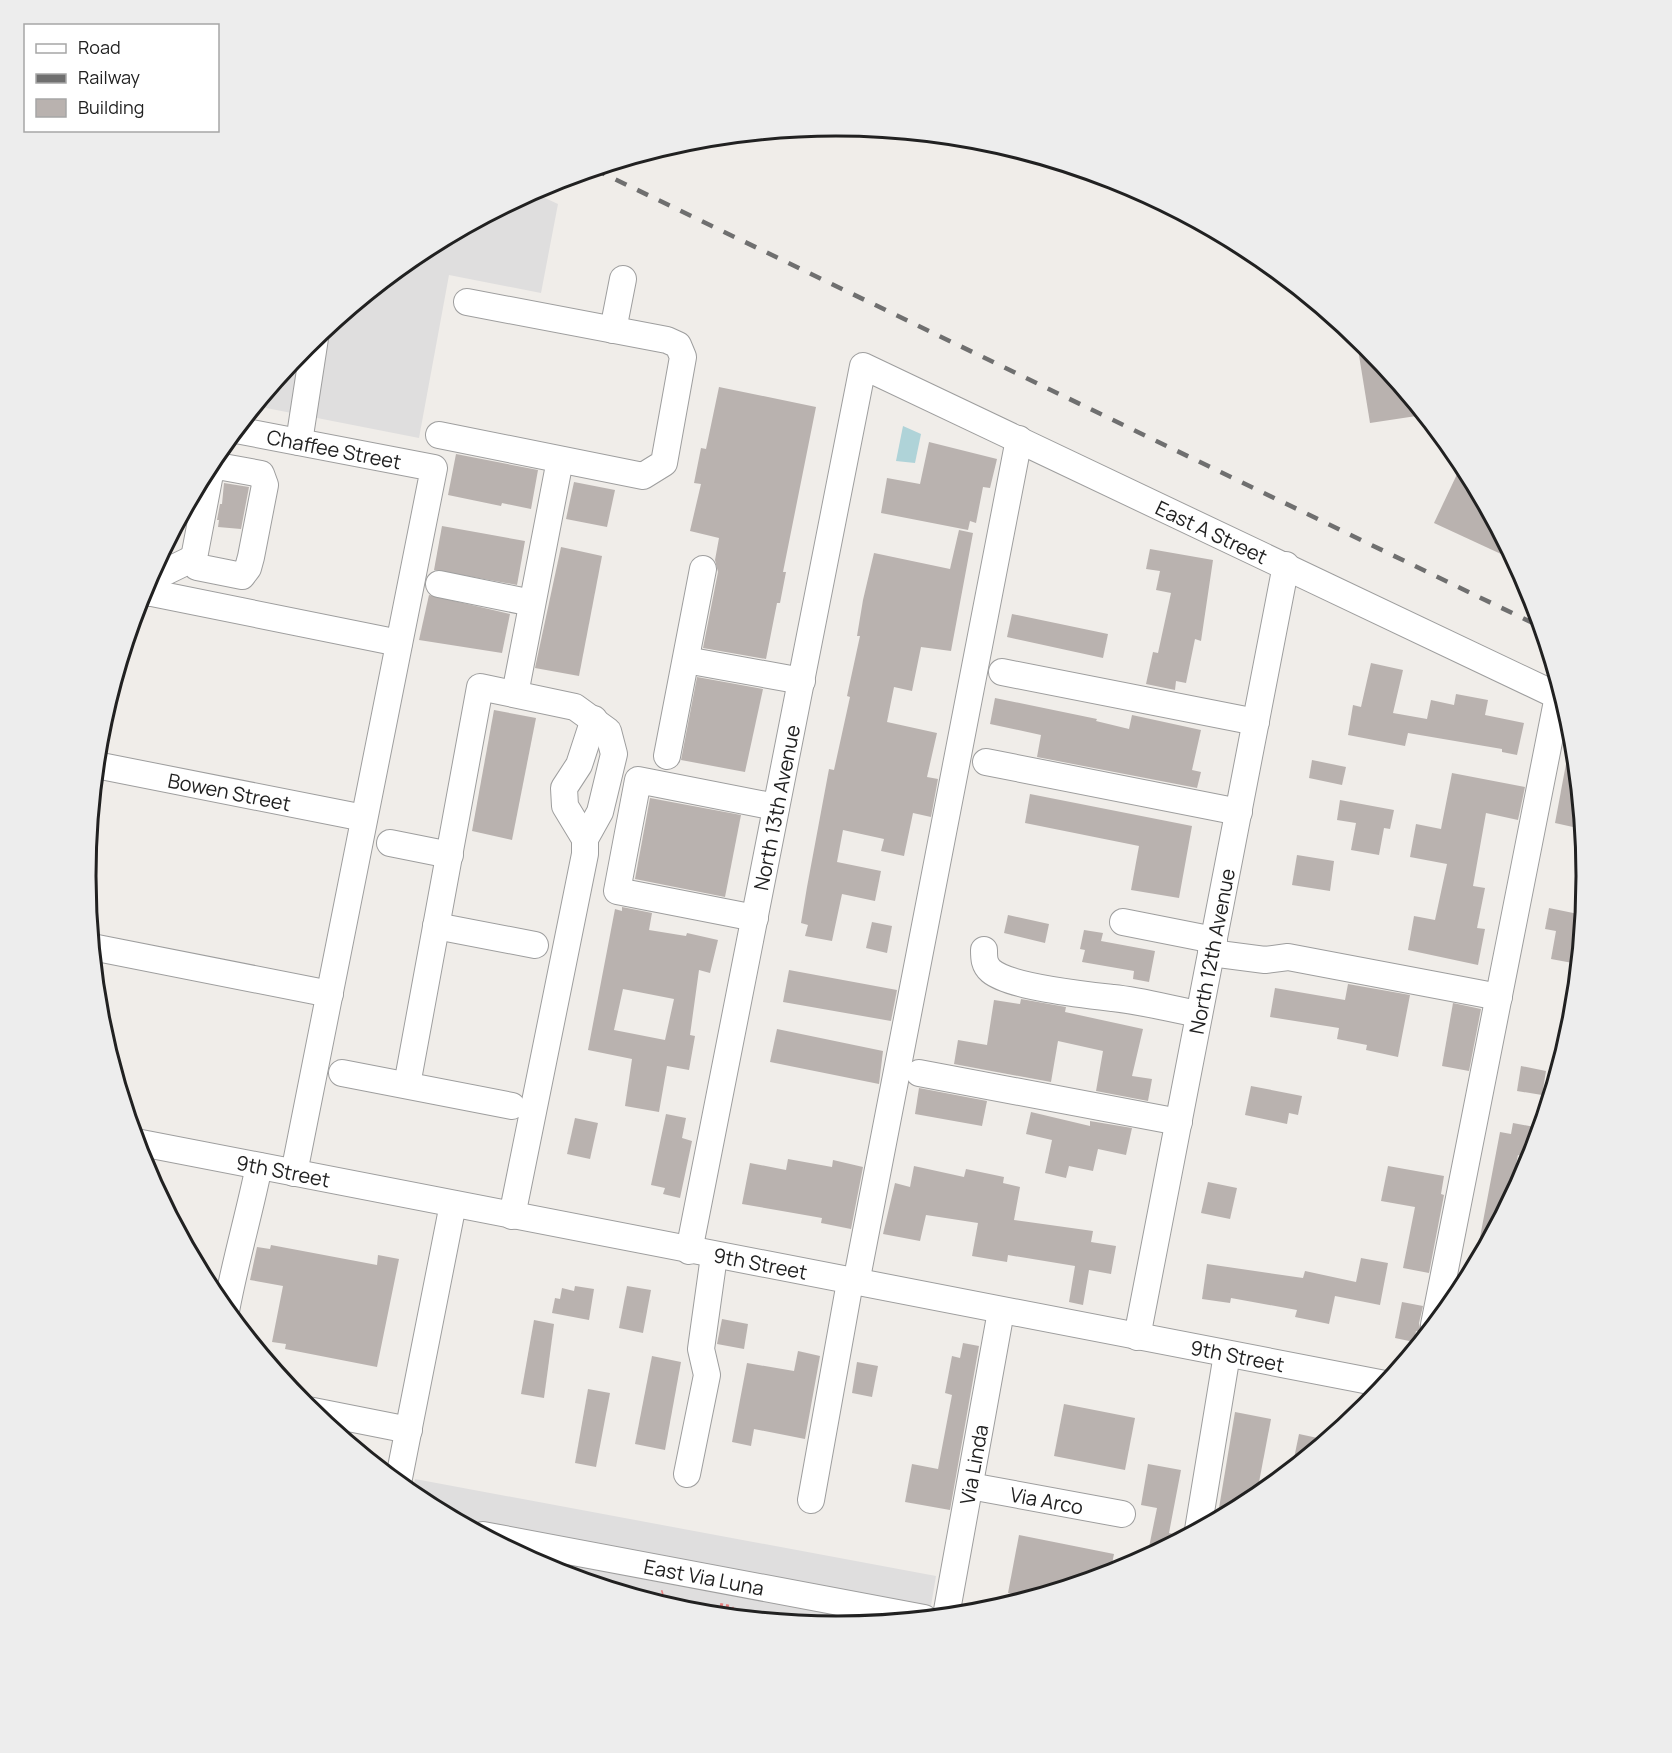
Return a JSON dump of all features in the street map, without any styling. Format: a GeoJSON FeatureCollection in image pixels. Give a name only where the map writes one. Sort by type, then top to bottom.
{"type":"FeatureCollection","features":[{"type":"Feature","properties":{"kind":"street"},"geometry":{"type":"LineString","coordinates":[[613,330],[623,279]]}},
{"type":"Feature","properties":{"kind":"street"},"geometry":{"type":"LineString","coordinates":[[439,435],[643,476],[663,463],[683,357],[678,345],[667,340],[467,302]]}},
{"type":"Feature","properties":{"kind":"street"},"geometry":{"type":"LineString","coordinates":[[299,442],[313,353]]}},
{"type":"Feature","properties":{"kind":"street","name":"East A Street"},"geometry":{"type":"LineString","coordinates":[[863,366],[1553,694]]}},
{"type":"Feature","properties":{"kind":"street","name":"North 13th Avenue"},"geometry":{"type":"LineString","coordinates":[[687,1474],[707,1375],[701,1349],[702,1254],[755,918],[863,366]]}},
{"type":"Feature","properties":{"kind":"street","name":"Chaffee Street"},"geometry":{"type":"LineString","coordinates":[[245,432],[434,468],[399,643]]}},
{"type":"Feature","properties":{"kind":"street"},"geometry":{"type":"LineString","coordinates":[[810,1500],[1018,439]]}},
{"type":"Feature","properties":{"kind":"street"},"geometry":{"type":"LineString","coordinates":[[515,694],[560,460]]}},
{"type":"Feature","properties":{"kind":"street"},"geometry":{"type":"LineString","coordinates":[[208,485],[194,558],[197,567],[242,576],[248,568],[251,557],[265,485],[261,474],[222,463]]}},
{"type":"Feature","properties":{"kind":"street"},"geometry":{"type":"LineString","coordinates":[[160,574],[194,558]]}},
{"type":"Feature","properties":{"kind":"street","name":"North 12th Avenue"},"geometry":{"type":"LineString","coordinates":[[1137,1337],[1286,565]]}},
{"type":"Feature","properties":{"kind":"street"},"geometry":{"type":"LineString","coordinates":[[667,756],[704,569]]}},
{"type":"Feature","properties":{"kind":"street"},"geometry":{"type":"LineString","coordinates":[[439,584],[532,603]]}},
{"type":"Feature","properties":{"kind":"street"},"geometry":{"type":"LineString","coordinates":[[152,593],[399,643],[294,1173]]}},
{"type":"Feature","properties":{"kind":"street"},"geometry":{"type":"LineString","coordinates":[[686,660],[802,681]]}},
{"type":"Feature","properties":{"kind":"street"},"geometry":{"type":"LineString","coordinates":[[1002,672],[1256,722]]}},
{"type":"Feature","properties":{"kind":"street"},"geometry":{"type":"LineString","coordinates":[[407,1085],[480,687],[575,707],[608,731],[614,754],[600,812],[585,839],[585,854],[512,1216]]}},
{"type":"Feature","properties":{"kind":"street"},"geometry":{"type":"LineString","coordinates":[[1438,1307],[1557,711]]}},
{"type":"Feature","properties":{"kind":"street"},"geometry":{"type":"LineString","coordinates":[[585,839],[565,806],[564,788],[579,765],[594,719]]}},
{"type":"Feature","properties":{"kind":"street"},"geometry":{"type":"LineString","coordinates":[[986,762],[1239,812]]}},
{"type":"Feature","properties":{"kind":"street"},"geometry":{"type":"LineString","coordinates":[[579,765],[608,779]]}},
{"type":"Feature","properties":{"kind":"street","name":"Bowen Street"},"geometry":{"type":"LineString","coordinates":[[104,767],[364,818]]}},
{"type":"Feature","properties":{"kind":"street"},"geometry":{"type":"LineString","coordinates":[[755,918],[617,891],[638,780],[776,807]]}},
{"type":"Feature","properties":{"kind":"street"},"geometry":{"type":"LineString","coordinates":[[390,843],[450,855]]}},
{"type":"Feature","properties":{"kind":"street"},"geometry":{"type":"LineString","coordinates":[[1123,922],[1265,960],[1288,957],[1499,997]]}},
{"type":"Feature","properties":{"kind":"street"},"geometry":{"type":"LineString","coordinates":[[436,926],[535,945]]}},
{"type":"Feature","properties":{"kind":"street"},"geometry":{"type":"LineString","coordinates":[[100,948],[330,994]]}},
{"type":"Feature","properties":{"kind":"street"},"geometry":{"type":"LineString","coordinates":[[984,950],[984,962],[991,971],[1010,979],[1085,996],[1114,998],[1199,1014]]}},
{"type":"Feature","properties":{"kind":"street"},"geometry":{"type":"LineString","coordinates":[[342,1073],[512,1106]]}},
{"type":"Feature","properties":{"kind":"street"},"geometry":{"type":"LineString","coordinates":[[919,1073],[1179,1122]]}},
{"type":"Feature","properties":{"kind":"street","name":"9th Street"},"geometry":{"type":"LineString","coordinates":[[146,1144],[702,1254],[1375,1382]]}},
{"type":"Feature","properties":{"kind":"street"},"geometry":{"type":"LineString","coordinates":[[228,1298],[237,1253],[250,1211],[259,1166]]}},
{"type":"Feature","properties":{"kind":"street"},"geometry":{"type":"LineString","coordinates":[[400,1474],[453,1204]]}},
{"type":"Feature","properties":{"kind":"street","name":"Via Linda"},"geometry":{"type":"LineString","coordinates":[[948,1608],[1001,1311]]}},
{"type":"Feature","properties":{"kind":"street"},"geometry":{"type":"LineString","coordinates":[[1200,1520],[1227,1354]]}},
{"type":"Feature","properties":{"kind":"street"},"geometry":{"type":"LineString","coordinates":[[328,1414],[409,1430]]}},
{"type":"Feature","properties":{"kind":"street","name":"Via Arco"},"geometry":{"type":"LineString","coordinates":[[970,1486],[1122,1514]]}},
{"type":"Feature","properties":{"kind":"street","name":"East Via Luna"},"geometry":{"type":"LineString","coordinates":[[519,1545],[899,1613]]}},
{"type":"Feature","properties":{"kind":"shaded area"},"geometry":{"type":"Polygon","coordinates":[[[544,197],[558,204],[541,293],[449,275],[419,438],[264,408],[313,353],[348,320],[425,261],[466,236],[544,197]]]}},
{"type":"Feature","properties":{"kind":"shaded area"},"geometry":{"type":"Polygon","coordinates":[[[415,1479],[936,1576],[930,1610],[884,1615],[788,1615],[739,1610],[644,1591],[553,1560],[509,1540],[466,1517],[414,1484],[415,1479]]]}},
{"type":"Feature","properties":{"kind":"water"},"geometry":{"type":"Polygon","coordinates":[[[903,426],[921,434],[915,463],[896,461],[903,426]]]}},
{"type":"Feature","properties":{"kind":"building"},"geometry":{"type":"Polygon","coordinates":[[[1359,353],[1415,416],[1370,423],[1359,353]]]}},
{"type":"Feature","properties":{"kind":"building"},"geometry":{"type":"Polygon","coordinates":[[[719,387],[816,407],[783,572],[786,572],[780,603],[777,603],[766,659],[703,648],[718,572],[715,560],[719,538],[690,531],[701,484],[694,483],[701,448],[706,449],[719,387]]]}},
{"type":"Feature","properties":{"kind":"building"},"geometry":{"type":"Polygon","coordinates":[[[929,442],[997,459],[990,488],[983,487],[976,523],[970,521],[968,530],[881,513],[887,478],[920,484],[929,442]]]}},
{"type":"Feature","properties":{"kind":"building"},"geometry":{"type":"Polygon","coordinates":[[[456,454],[538,470],[531,509],[502,503],[501,506],[448,495],[456,454]]]}},
{"type":"Feature","properties":{"kind":"building"},"geometry":{"type":"Polygon","coordinates":[[[1457,474],[1503,555],[1434,523],[1457,474]]]}},
{"type":"Feature","properties":{"kind":"building"},"geometry":{"type":"Polygon","coordinates":[[[574,482],[615,490],[607,527],[566,519],[574,482]]]}},
{"type":"Feature","properties":{"kind":"building"},"geometry":{"type":"Polygon","coordinates":[[[224,483],[249,487],[241,529],[218,527],[219,520],[217,520],[220,504],[222,504],[224,483]]]}},
{"type":"Feature","properties":{"kind":"building"},"geometry":{"type":"Polygon","coordinates":[[[442,526],[525,541],[517,585],[434,570],[442,526]]]}},
{"type":"Feature","properties":{"kind":"building"},"geometry":{"type":"Polygon","coordinates":[[[959,530],[973,533],[951,651],[921,647],[912,691],[894,687],[887,722],[937,733],[927,777],[938,779],[931,817],[913,813],[904,856],[881,851],[884,839],[843,830],[837,862],[881,871],[875,901],[842,894],[832,941],[805,936],[808,925],[801,923],[807,887],[829,769],[834,770],[850,697],[847,696],[860,636],[857,636],[863,600],[874,553],[950,569],[959,530]]]}},
{"type":"Feature","properties":{"kind":"building"},"geometry":{"type":"Polygon","coordinates":[[[561,547],[602,556],[579,676],[535,668],[561,547]]]}},
{"type":"Feature","properties":{"kind":"building"},"geometry":{"type":"Polygon","coordinates":[[[1150,549],[1213,560],[1201,641],[1195,639],[1186,683],[1176,681],[1175,690],[1146,684],[1153,652],[1158,653],[1171,593],[1156,590],[1160,571],[1146,569],[1150,549]]]}},
{"type":"Feature","properties":{"kind":"building"},"geometry":{"type":"Polygon","coordinates":[[[429,595],[510,614],[502,653],[419,640],[429,595]]]}},
{"type":"Feature","properties":{"kind":"building"},"geometry":{"type":"Polygon","coordinates":[[[1012,614],[1108,634],[1103,658],[1007,637],[1012,614]]]}},
{"type":"Feature","properties":{"kind":"building"},"geometry":{"type":"Polygon","coordinates":[[[1371,663],[1403,670],[1393,713],[1427,719],[1431,700],[1454,705],[1456,694],[1488,700],[1485,715],[1524,723],[1517,755],[1502,752],[1502,749],[1408,733],[1405,746],[1348,735],[1353,705],[1361,707],[1371,663]]]}},
{"type":"Feature","properties":{"kind":"building"},"geometry":{"type":"Polygon","coordinates":[[[697,677],[763,689],[745,772],[681,760],[697,677]]]}},
{"type":"Feature","properties":{"kind":"building"},"geometry":{"type":"Polygon","coordinates":[[[995,698],[1097,719],[1096,721],[1129,729],[1132,715],[1201,730],[1192,770],[1201,772],[1197,788],[1037,757],[1041,735],[990,724],[995,698]]]}},
{"type":"Feature","properties":{"kind":"building"},"geometry":{"type":"Polygon","coordinates":[[[494,710],[536,718],[512,840],[472,831],[494,710]]]}},
{"type":"Feature","properties":{"kind":"building"},"geometry":{"type":"Polygon","coordinates":[[[1312,760],[1346,767],[1342,785],[1309,778],[1312,760]]]}},
{"type":"Feature","properties":{"kind":"building"},"geometry":{"type":"Polygon","coordinates":[[[1567,760],[1574,827],[1555,823],[1567,760]]]}},
{"type":"Feature","properties":{"kind":"building"},"geometry":{"type":"Polygon","coordinates":[[[1452,773],[1525,787],[1518,820],[1486,813],[1473,886],[1485,888],[1477,928],[1485,929],[1478,965],[1408,950],[1414,916],[1435,920],[1447,864],[1410,857],[1416,824],[1441,829],[1452,773]]]}},
{"type":"Feature","properties":{"kind":"building"},"geometry":{"type":"Polygon","coordinates":[[[1030,794],[1192,826],[1179,898],[1131,890],[1139,846],[1025,823],[1030,794]]]}},
{"type":"Feature","properties":{"kind":"building"},"geometry":{"type":"Polygon","coordinates":[[[650,798],[741,815],[725,897],[635,879],[650,798]]]}},
{"type":"Feature","properties":{"kind":"building"},"geometry":{"type":"Polygon","coordinates":[[[1340,800],[1394,810],[1390,829],[1384,828],[1379,855],[1351,850],[1356,823],[1337,820],[1340,800]]]}},
{"type":"Feature","properties":{"kind":"building"},"geometry":{"type":"Polygon","coordinates":[[[1297,855],[1334,861],[1330,891],[1292,885],[1297,855]]]}},
{"type":"Feature","properties":{"kind":"building"},"geometry":{"type":"Polygon","coordinates":[[[622,907],[652,913],[649,930],[686,936],[687,933],[718,940],[710,973],[699,970],[690,1035],[695,1036],[689,1070],[667,1066],[659,1112],[625,1106],[632,1059],[588,1050],[615,909],[622,911],[622,907]],[[623,989],[614,1030],[665,1040],[674,999],[623,989]]]}},
{"type":"Feature","properties":{"kind":"building"},"geometry":{"type":"Polygon","coordinates":[[[1549,908],[1574,913],[1571,963],[1551,959],[1556,931],[1545,929],[1549,908]]]}},
{"type":"Feature","properties":{"kind":"building"},"geometry":{"type":"Polygon","coordinates":[[[1008,915],[1049,924],[1045,943],[1004,933],[1008,915]]]}},
{"type":"Feature","properties":{"kind":"building"},"geometry":{"type":"Polygon","coordinates":[[[872,922],[892,926],[887,953],[866,948],[872,922]]]}},
{"type":"Feature","properties":{"kind":"building"},"geometry":{"type":"Polygon","coordinates":[[[1084,930],[1103,933],[1101,941],[1155,951],[1149,982],[1133,979],[1134,971],[1082,962],[1085,950],[1080,949],[1084,930]]]}},
{"type":"Feature","properties":{"kind":"building"},"geometry":{"type":"Polygon","coordinates":[[[789,970],[897,990],[891,1021],[783,1002],[789,970]]]}},
{"type":"Feature","properties":{"kind":"building"},"geometry":{"type":"Polygon","coordinates":[[[1348,984],[1410,995],[1398,1057],[1366,1050],[1367,1045],[1337,1039],[1339,1028],[1270,1017],[1275,988],[1345,1000],[1348,984]]]}},
{"type":"Feature","properties":{"kind":"building"},"geometry":{"type":"Polygon","coordinates":[[[1021,999],[1066,1007],[1065,1012],[1143,1029],[1132,1076],[1152,1079],[1148,1101],[1096,1091],[1103,1051],[1058,1041],[1051,1082],[954,1064],[958,1040],[987,1045],[994,1000],[1020,1004],[1021,999]]]}},
{"type":"Feature","properties":{"kind":"building"},"geometry":{"type":"Polygon","coordinates":[[[1453,1003],[1481,1009],[1469,1071],[1442,1066],[1453,1003]]]}},
{"type":"Feature","properties":{"kind":"building"},"geometry":{"type":"Polygon","coordinates":[[[777,1029],[883,1051],[879,1084],[770,1062],[777,1029]]]}},
{"type":"Feature","properties":{"kind":"building"},"geometry":{"type":"Polygon","coordinates":[[[1521,1066],[1546,1071],[1542,1095],[1517,1091],[1521,1066]]]}},
{"type":"Feature","properties":{"kind":"building"},"geometry":{"type":"Polygon","coordinates":[[[1251,1086],[1302,1096],[1298,1115],[1289,1113],[1287,1124],[1245,1115],[1251,1086]]]}},
{"type":"Feature","properties":{"kind":"building"},"geometry":{"type":"Polygon","coordinates":[[[919,1088],[987,1101],[982,1126],[915,1114],[919,1088]]]}},
{"type":"Feature","properties":{"kind":"building"},"geometry":{"type":"Polygon","coordinates":[[[1031,1112],[1090,1126],[1090,1121],[1132,1128],[1126,1155],[1098,1149],[1093,1171],[1069,1166],[1066,1178],[1045,1173],[1052,1140],[1026,1134],[1031,1112]]]}},
{"type":"Feature","properties":{"kind":"building"},"geometry":{"type":"Polygon","coordinates":[[[666,1114],[686,1118],[682,1138],[692,1141],[680,1198],[663,1194],[665,1188],[651,1185],[666,1114]]]}},
{"type":"Feature","properties":{"kind":"building"},"geometry":{"type":"Polygon","coordinates":[[[575,1118],[598,1123],[590,1159],[567,1154],[575,1118]]]}},
{"type":"Feature","properties":{"kind":"building"},"geometry":{"type":"Polygon","coordinates":[[[1513,1123],[1532,1127],[1522,1156],[1518,1155],[1514,1173],[1500,1204],[1479,1244],[1500,1132],[1511,1134],[1513,1123]]]}},
{"type":"Feature","properties":{"kind":"building"},"geometry":{"type":"Polygon","coordinates":[[[788,1159],[832,1167],[833,1160],[863,1167],[851,1229],[821,1223],[822,1218],[742,1204],[750,1163],[786,1170],[788,1159]]]}},
{"type":"Feature","properties":{"kind":"building"},"geometry":{"type":"Polygon","coordinates":[[[914,1166],[964,1177],[966,1169],[1004,1177],[1003,1183],[1020,1187],[1014,1220],[1093,1231],[1091,1242],[1116,1246],[1111,1274],[1089,1270],[1083,1305],[1069,1302],[1075,1266],[1008,1255],[1007,1262],[972,1256],[978,1223],[926,1215],[920,1241],[883,1234],[895,1183],[910,1187],[914,1166]]]}},
{"type":"Feature","properties":{"kind":"building"},"geometry":{"type":"Polygon","coordinates":[[[1388,1166],[1444,1176],[1441,1194],[1444,1195],[1429,1273],[1403,1268],[1415,1207],[1381,1201],[1388,1166]]]}},
{"type":"Feature","properties":{"kind":"building"},"geometry":{"type":"Polygon","coordinates":[[[1208,1182],[1237,1188],[1230,1219],[1201,1213],[1208,1182]]]}},
{"type":"Feature","properties":{"kind":"building"},"geometry":{"type":"Polygon","coordinates":[[[271,1245],[377,1265],[378,1255],[399,1259],[377,1367],[285,1349],[286,1344],[272,1342],[283,1286],[250,1280],[257,1247],[270,1249],[271,1245]]]}},
{"type":"Feature","properties":{"kind":"building"},"geometry":{"type":"Polygon","coordinates":[[[1361,1258],[1388,1263],[1380,1305],[1335,1296],[1329,1324],[1295,1317],[1297,1310],[1231,1298],[1230,1303],[1202,1299],[1207,1264],[1303,1278],[1305,1271],[1356,1282],[1361,1258]]]}},
{"type":"Feature","properties":{"kind":"building"},"geometry":{"type":"Polygon","coordinates":[[[575,1286],[594,1289],[589,1320],[552,1313],[555,1298],[560,1299],[562,1288],[574,1291],[575,1286]]]}},
{"type":"Feature","properties":{"kind":"building"},"geometry":{"type":"Polygon","coordinates":[[[627,1286],[651,1290],[643,1333],[619,1328],[627,1286]]]}},
{"type":"Feature","properties":{"kind":"building"},"geometry":{"type":"Polygon","coordinates":[[[1402,1302],[1423,1306],[1419,1323],[1421,1330],[1416,1331],[1411,1341],[1395,1338],[1402,1302]]]}},
{"type":"Feature","properties":{"kind":"building"},"geometry":{"type":"Polygon","coordinates":[[[722,1319],[748,1324],[744,1349],[717,1344],[722,1319]]]}},
{"type":"Feature","properties":{"kind":"building"},"geometry":{"type":"Polygon","coordinates":[[[534,1320],[554,1324],[544,1398],[521,1394],[534,1320]]]}},
{"type":"Feature","properties":{"kind":"building"},"geometry":{"type":"Polygon","coordinates":[[[963,1343],[979,1346],[950,1510],[905,1502],[912,1464],[938,1469],[952,1395],[945,1393],[952,1356],[960,1358],[963,1343]]]}},
{"type":"Feature","properties":{"kind":"building"},"geometry":{"type":"Polygon","coordinates":[[[798,1351],[820,1356],[805,1439],[754,1429],[751,1446],[732,1442],[747,1363],[794,1371],[798,1351]]]}},
{"type":"Feature","properties":{"kind":"building"},"geometry":{"type":"Polygon","coordinates":[[[652,1356],[681,1362],[665,1450],[635,1444],[652,1356]]]}},
{"type":"Feature","properties":{"kind":"building"},"geometry":{"type":"Polygon","coordinates":[[[857,1362],[878,1366],[872,1397],[852,1393],[857,1362]]]}},
{"type":"Feature","properties":{"kind":"building"},"geometry":{"type":"Polygon","coordinates":[[[588,1389],[610,1393],[596,1467],[575,1463],[588,1389]]]}},
{"type":"Feature","properties":{"kind":"building"},"geometry":{"type":"Polygon","coordinates":[[[1064,1404],[1135,1418],[1125,1470],[1054,1456],[1064,1404]]]}},
{"type":"Feature","properties":{"kind":"building"},"geometry":{"type":"Polygon","coordinates":[[[1235,1412],[1271,1419],[1259,1484],[1219,1509],[1235,1412]]]}},
{"type":"Feature","properties":{"kind":"building"},"geometry":{"type":"Polygon","coordinates":[[[1299,1434],[1318,1438],[1294,1457],[1299,1434]]]}},
{"type":"Feature","properties":{"kind":"building"},"geometry":{"type":"Polygon","coordinates":[[[1148,1464],[1181,1470],[1169,1533],[1174,1534],[1149,1546],[1157,1508],[1141,1505],[1148,1464]]]}},
{"type":"Feature","properties":{"kind":"building"},"geometry":{"type":"Polygon","coordinates":[[[1019,1535],[1114,1554],[1112,1563],[1074,1577],[1028,1591],[1008,1593],[1019,1535]]]}},
{"type":"Feature","properties":{"kind":"railway"},"geometry":{"type":"LineString","coordinates":[[604,174],[1531,622]]}}]}
